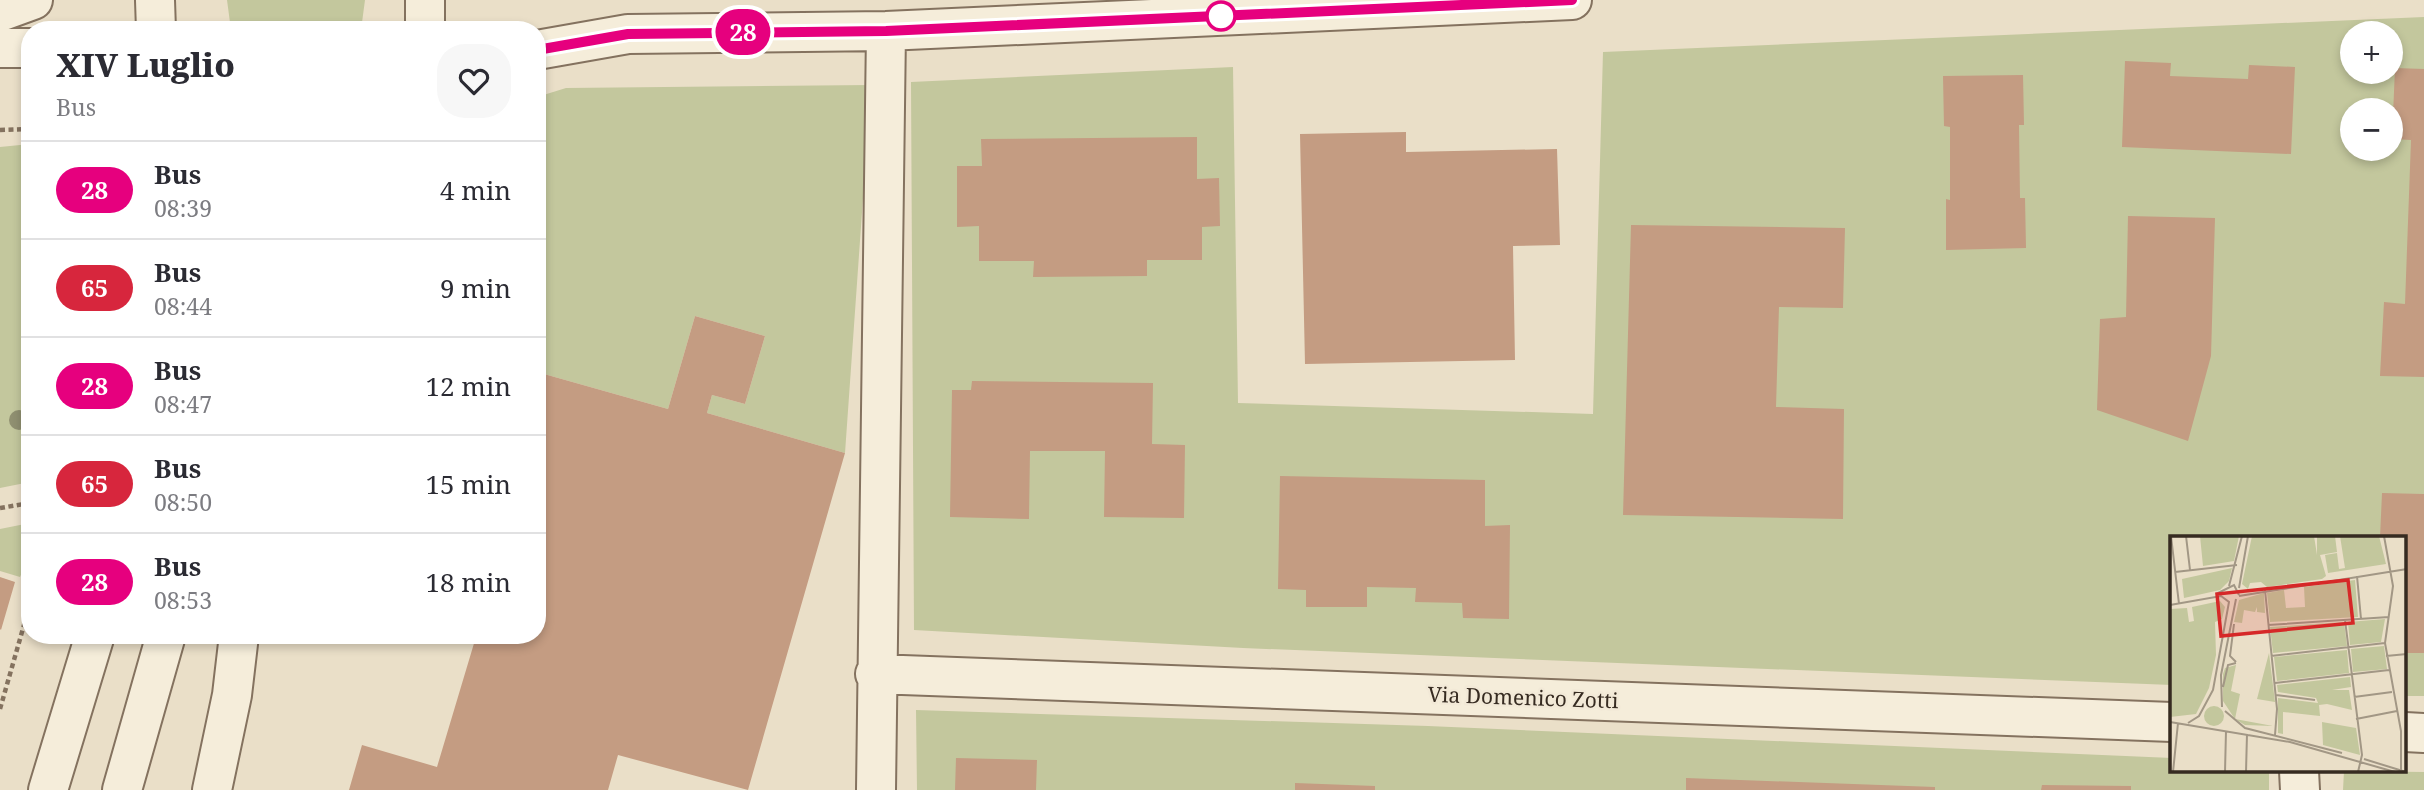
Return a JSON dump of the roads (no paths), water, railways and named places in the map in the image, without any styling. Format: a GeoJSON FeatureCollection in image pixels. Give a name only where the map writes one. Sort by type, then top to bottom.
{"type":"FeatureCollection","features":[{"type":"Feature","properties":{"kind":"street"},"geometry":{"type":"LineString","coordinates":[[0,12],[33,0]]}},
{"type":"Feature","properties":{"kind":"street"},"geometry":{"type":"LineString","coordinates":[[155,0],[156,21]]}},
{"type":"Feature","properties":{"kind":"street"},"geometry":{"type":"LineString","coordinates":[[425,0],[425,21]]}},
{"type":"Feature","properties":{"kind":"street"},"geometry":{"type":"LineString","coordinates":[[546,48],[628,34],[886,31],[1572,0]]}},
{"type":"Feature","properties":{"kind":"street"},"geometry":{"type":"LineString","coordinates":[[876,790],[875,674],[886,31]]}},
{"type":"Feature","properties":{"kind":"street"},"geometry":{"type":"LineString","coordinates":[[0,48],[21,48]]}},
{"type":"Feature","properties":{"kind":"street"},"geometry":{"type":"LineString","coordinates":[[48,790],[92,644]]}},
{"type":"Feature","properties":{"kind":"street"},"geometry":{"type":"LineString","coordinates":[[122,790],[163,644]]}},
{"type":"Feature","properties":{"kind":"street"},"geometry":{"type":"LineString","coordinates":[[212,790],[232,695],[238,644]]}},
{"type":"Feature","properties":{"kind":"street","name":"Via Domenico Zotti"},"geometry":{"type":"LineString","coordinates":[[875,674],[2170,722]]}},
{"type":"Feature","properties":{"kind":"street"},"geometry":{"type":"LineString","coordinates":[[2406,732],[2424,733]]}},
{"type":"Feature","properties":{"kind":"street"},"geometry":{"type":"LineString","coordinates":[[2299,772],[2300,790]]}}]}
